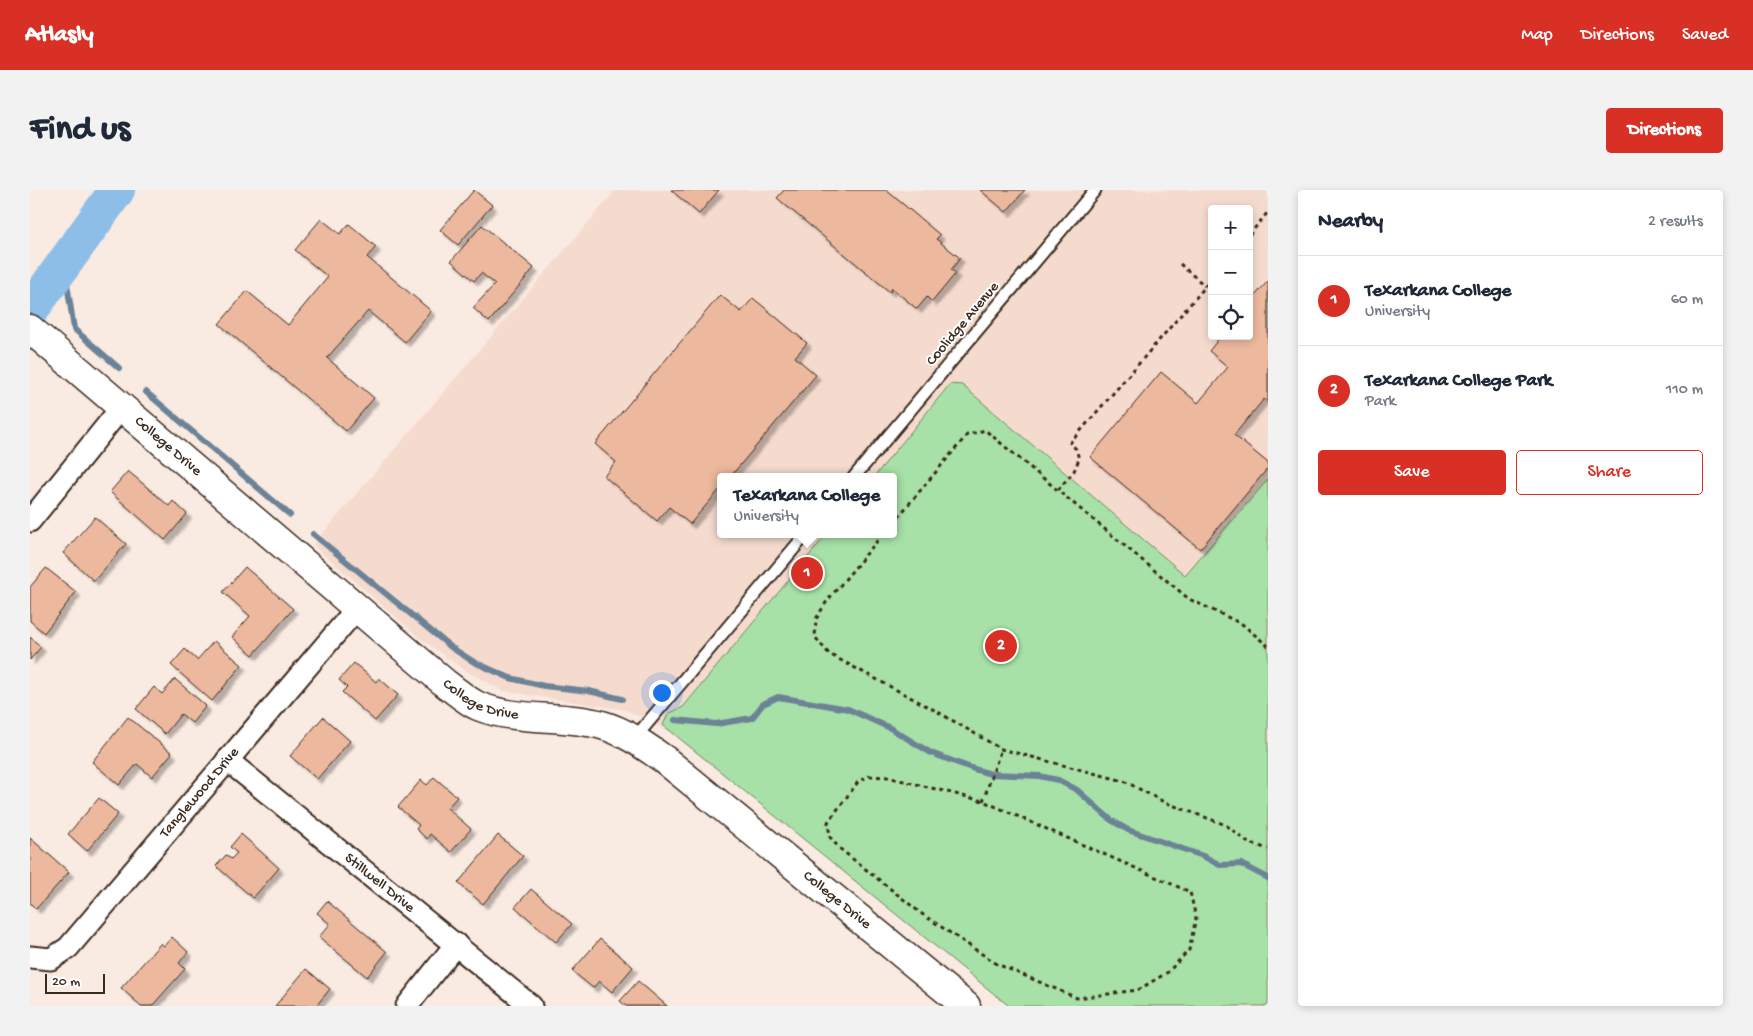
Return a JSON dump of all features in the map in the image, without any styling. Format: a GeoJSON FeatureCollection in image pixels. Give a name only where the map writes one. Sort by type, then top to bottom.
{"type":"FeatureCollection","features":[{"type":"Feature","properties":{"kind":"street","name":"College Drive"},"geometry":{"type":"LineString","coordinates":[[30,329],[446,684],[476,705],[509,715],[580,720],[604,726],[634,739],[665,760],[966,1006]]}},
{"type":"Feature","properties":{"kind":"street"},"geometry":{"type":"LineString","coordinates":[[30,521],[121,408]]}},
{"type":"Feature","properties":{"kind":"street","name":"Tanglewood Drive"},"geometry":{"type":"LineString","coordinates":[[30,956],[51,959],[68,948],[358,607]]}},
{"type":"Feature","properties":{"kind":"street","name":"Stillwell Drive"},"geometry":{"type":"LineString","coordinates":[[227,760],[531,1006]]}},
{"type":"Feature","properties":{"kind":"street"},"geometry":{"type":"LineString","coordinates":[[406,1006],[456,944]]}},
{"type":"Feature","properties":{"kind":"lane","name":"Coolidge Avenue"},"geometry":{"type":"LineString","coordinates":[[857,473],[1095,190]]}},
{"type":"Feature","properties":{"kind":"lane"},"geometry":{"type":"LineString","coordinates":[[634,739],[803,538]]}},
{"type":"Feature","properties":{"kind":"path"},"geometry":{"type":"LineString","coordinates":[[1253,230],[1268,212]]}},
{"type":"Feature","properties":{"kind":"path"},"geometry":{"type":"LineString","coordinates":[[1180,264],[1205,286]]}},
{"type":"Feature","properties":{"kind":"path"},"geometry":{"type":"LineString","coordinates":[[1058,490],[1074,471],[1079,459],[1076,449],[1070,443],[1208,283]]}},
{"type":"Feature","properties":{"kind":"path"},"geometry":{"type":"LineString","coordinates":[[897,517],[967,435],[985,430],[1189,599],[1242,624],[1268,646]]}},
{"type":"Feature","properties":{"kind":"path"},"geometry":{"type":"LineString","coordinates":[[880,538],[827,601],[816,619],[815,637],[829,654],[938,712],[1001,749],[1124,781],[1164,802],[1226,825],[1247,842],[1268,849]]}},
{"type":"Feature","properties":{"kind":"path"},"geometry":{"type":"LineString","coordinates":[[983,800],[1001,749]]}},
{"type":"Feature","properties":{"kind":"path"},"geometry":{"type":"LineString","coordinates":[[869,776],[888,777],[983,800],[1190,892],[1196,918],[1189,950],[1168,972],[1138,990],[1077,998],[1049,988],[989,959],[922,914],[839,848],[828,830],[828,822],[844,799],[858,782],[869,776]]}},
{"type":"Feature","properties":{"kind":"shaded area"},"geometry":{"type":"Polygon","coordinates":[[[616,190],[1268,190],[1268,1006],[1009,1006],[671,732],[626,710],[504,691],[466,671],[420,638],[313,545],[616,190]]]}},
{"type":"Feature","properties":{"kind":"green space"},"geometry":{"type":"Polygon","coordinates":[[[950,384],[962,385],[1185,575],[1268,479],[1268,1006],[1009,1006],[663,725],[668,714],[683,707],[824,538],[897,538],[897,473],[877,473],[950,384]]]}},
{"type":"Feature","properties":{"kind":"building"},"geometry":{"type":"Polygon","coordinates":[[[474,190],[492,205],[458,245],[440,230],[474,190]]]}},
{"type":"Feature","properties":{"kind":"building"},"geometry":{"type":"Polygon","coordinates":[[[671,190],[719,190],[699,214],[671,190]]]}},
{"type":"Feature","properties":{"kind":"building"},"geometry":{"type":"Polygon","coordinates":[[[784,190],[886,190],[940,235],[936,239],[960,258],[951,270],[956,273],[932,302],[927,297],[917,309],[892,288],[890,292],[777,198],[784,190]]]}},
{"type":"Feature","properties":{"kind":"building"},"geometry":{"type":"Polygon","coordinates":[[[980,190],[1025,190],[1006,212],[980,190]]]}},
{"type":"Feature","properties":{"kind":"building"},"geometry":{"type":"Polygon","coordinates":[[[321,219],[340,234],[349,224],[376,247],[367,257],[431,311],[405,342],[368,311],[327,358],[374,398],[346,431],[219,324],[247,291],[288,325],[328,277],[295,250],[321,219]]]}},
{"type":"Feature","properties":{"kind":"building"},"geometry":{"type":"Polygon","coordinates":[[[482,225],[534,268],[489,322],[473,308],[495,284],[481,273],[474,281],[451,261],[482,225]]]}},
{"type":"Feature","properties":{"kind":"building"},"geometry":{"type":"Polygon","coordinates":[[[1268,281],[1268,402],[1264,399],[1234,435],[1268,463],[1268,468],[1200,549],[1090,457],[1161,372],[1198,403],[1228,367],[1209,351],[1218,340],[1253,340],[1253,298],[1268,281]]]}},
{"type":"Feature","properties":{"kind":"building"},"geometry":{"type":"Polygon","coordinates":[[[720,295],[741,312],[753,298],[807,343],[795,357],[816,375],[733,473],[717,473],[717,493],[690,524],[669,507],[657,521],[604,476],[616,462],[595,444],[720,295]]]}},
{"type":"Feature","properties":{"kind":"building"},"geometry":{"type":"Polygon","coordinates":[[[128,471],[169,506],[173,501],[187,514],[165,540],[110,492],[128,471]]]}},
{"type":"Feature","properties":{"kind":"building"},"geometry":{"type":"Polygon","coordinates":[[[95,517],[126,544],[94,581],[63,553],[95,517]]]}},
{"type":"Feature","properties":{"kind":"building"},"geometry":{"type":"Polygon","coordinates":[[[245,567],[293,609],[253,655],[232,637],[250,616],[223,592],[245,567]]]}},
{"type":"Feature","properties":{"kind":"building"},"geometry":{"type":"Polygon","coordinates":[[[46,568],[76,592],[44,633],[30,621],[30,587],[46,568]]]}},
{"type":"Feature","properties":{"kind":"building"},"geometry":{"type":"Polygon","coordinates":[[[30,637],[41,647],[30,660],[30,637]]]}},
{"type":"Feature","properties":{"kind":"building"},"geometry":{"type":"Polygon","coordinates":[[[214,641],[242,665],[212,701],[171,665],[185,649],[197,660],[214,641]]]}},
{"type":"Feature","properties":{"kind":"building"},"geometry":{"type":"Polygon","coordinates":[[[354,663],[376,682],[379,678],[398,695],[375,721],[342,692],[347,687],[339,680],[354,663]]]}},
{"type":"Feature","properties":{"kind":"building"},"geometry":{"type":"Polygon","coordinates":[[[175,679],[206,706],[192,723],[181,714],[165,734],[136,709],[154,687],[162,694],[175,679]]]}},
{"type":"Feature","properties":{"kind":"building"},"geometry":{"type":"Polygon","coordinates":[[[128,717],[172,753],[152,777],[137,764],[119,785],[92,762],[128,717]]]}},
{"type":"Feature","properties":{"kind":"building"},"geometry":{"type":"Polygon","coordinates":[[[323,717],[350,741],[317,779],[290,756],[323,717]]]}},
{"type":"Feature","properties":{"kind":"building"},"geometry":{"type":"Polygon","coordinates":[[[434,777],[457,797],[447,808],[471,829],[451,852],[430,834],[427,839],[416,829],[419,825],[398,807],[421,780],[427,785],[434,777]]]}},
{"type":"Feature","properties":{"kind":"building"},"geometry":{"type":"Polygon","coordinates":[[[99,798],[118,814],[87,851],[68,834],[99,798]]]}},
{"type":"Feature","properties":{"kind":"building"},"geometry":{"type":"Polygon","coordinates":[[[241,834],[279,868],[253,898],[216,866],[226,855],[231,859],[237,853],[230,847],[241,834]]]}},
{"type":"Feature","properties":{"kind":"building"},"geometry":{"type":"Polygon","coordinates":[[[498,835],[523,856],[483,904],[458,883],[498,835]]]}},
{"type":"Feature","properties":{"kind":"building"},"geometry":{"type":"Polygon","coordinates":[[[30,838],[69,872],[36,909],[30,903],[30,838]]]}},
{"type":"Feature","properties":{"kind":"building"},"geometry":{"type":"Polygon","coordinates":[[[531,889],[572,924],[556,942],[515,907],[531,889]]]}},
{"type":"Feature","properties":{"kind":"building"},"geometry":{"type":"Polygon","coordinates":[[[327,901],[387,952],[367,977],[319,937],[330,924],[317,913],[327,901]]]}},
{"type":"Feature","properties":{"kind":"building"},"geometry":{"type":"Polygon","coordinates":[[[172,937],[188,952],[179,963],[185,969],[152,1006],[141,1006],[121,988],[161,943],[164,946],[172,937]]]}},
{"type":"Feature","properties":{"kind":"building"},"geometry":{"type":"Polygon","coordinates":[[[600,939],[633,967],[612,992],[599,981],[593,988],[572,971],[600,939]]]}},
{"type":"Feature","properties":{"kind":"building"},"geometry":{"type":"Polygon","coordinates":[[[306,969],[330,989],[316,1006],[275,1006],[306,969]]]}},
{"type":"Feature","properties":{"kind":"building"},"geometry":{"type":"Polygon","coordinates":[[[638,981],[667,1006],[626,1006],[620,1001],[638,981]]]}},
{"type":"Feature","properties":{"kind":"waterway"},"geometry":{"type":"LineString","coordinates":[[30,311],[117,190]]}},
{"type":"Feature","properties":{"kind":"waterway"},"geometry":{"type":"LineString","coordinates":[[64,264],[74,329],[119,368]]}},
{"type":"Feature","properties":{"kind":"waterway"},"geometry":{"type":"LineString","coordinates":[[146,392],[290,515]]}},
{"type":"Feature","properties":{"kind":"waterway"},"geometry":{"type":"LineString","coordinates":[[313,534],[452,648],[474,662],[510,678],[544,686],[589,691],[622,699]]}},
{"type":"Feature","properties":{"kind":"waterway"},"geometry":{"type":"LineString","coordinates":[[675,720],[716,724],[752,718],[763,704],[778,697],[848,709],[890,728],[931,753],[974,769],[991,774],[1039,776],[1058,780],[1077,790],[1111,820],[1128,830],[1203,856],[1220,865],[1241,864],[1268,878]]}},
{"type":"Feature","properties":{"kind":"place","name":"Texarkana College"},"geometry":{"type":"Point","coordinates":[807,573]}},
{"type":"Feature","properties":{"kind":"place","name":"Texarkana College Park"},"geometry":{"type":"Point","coordinates":[1001,646]}}]}
